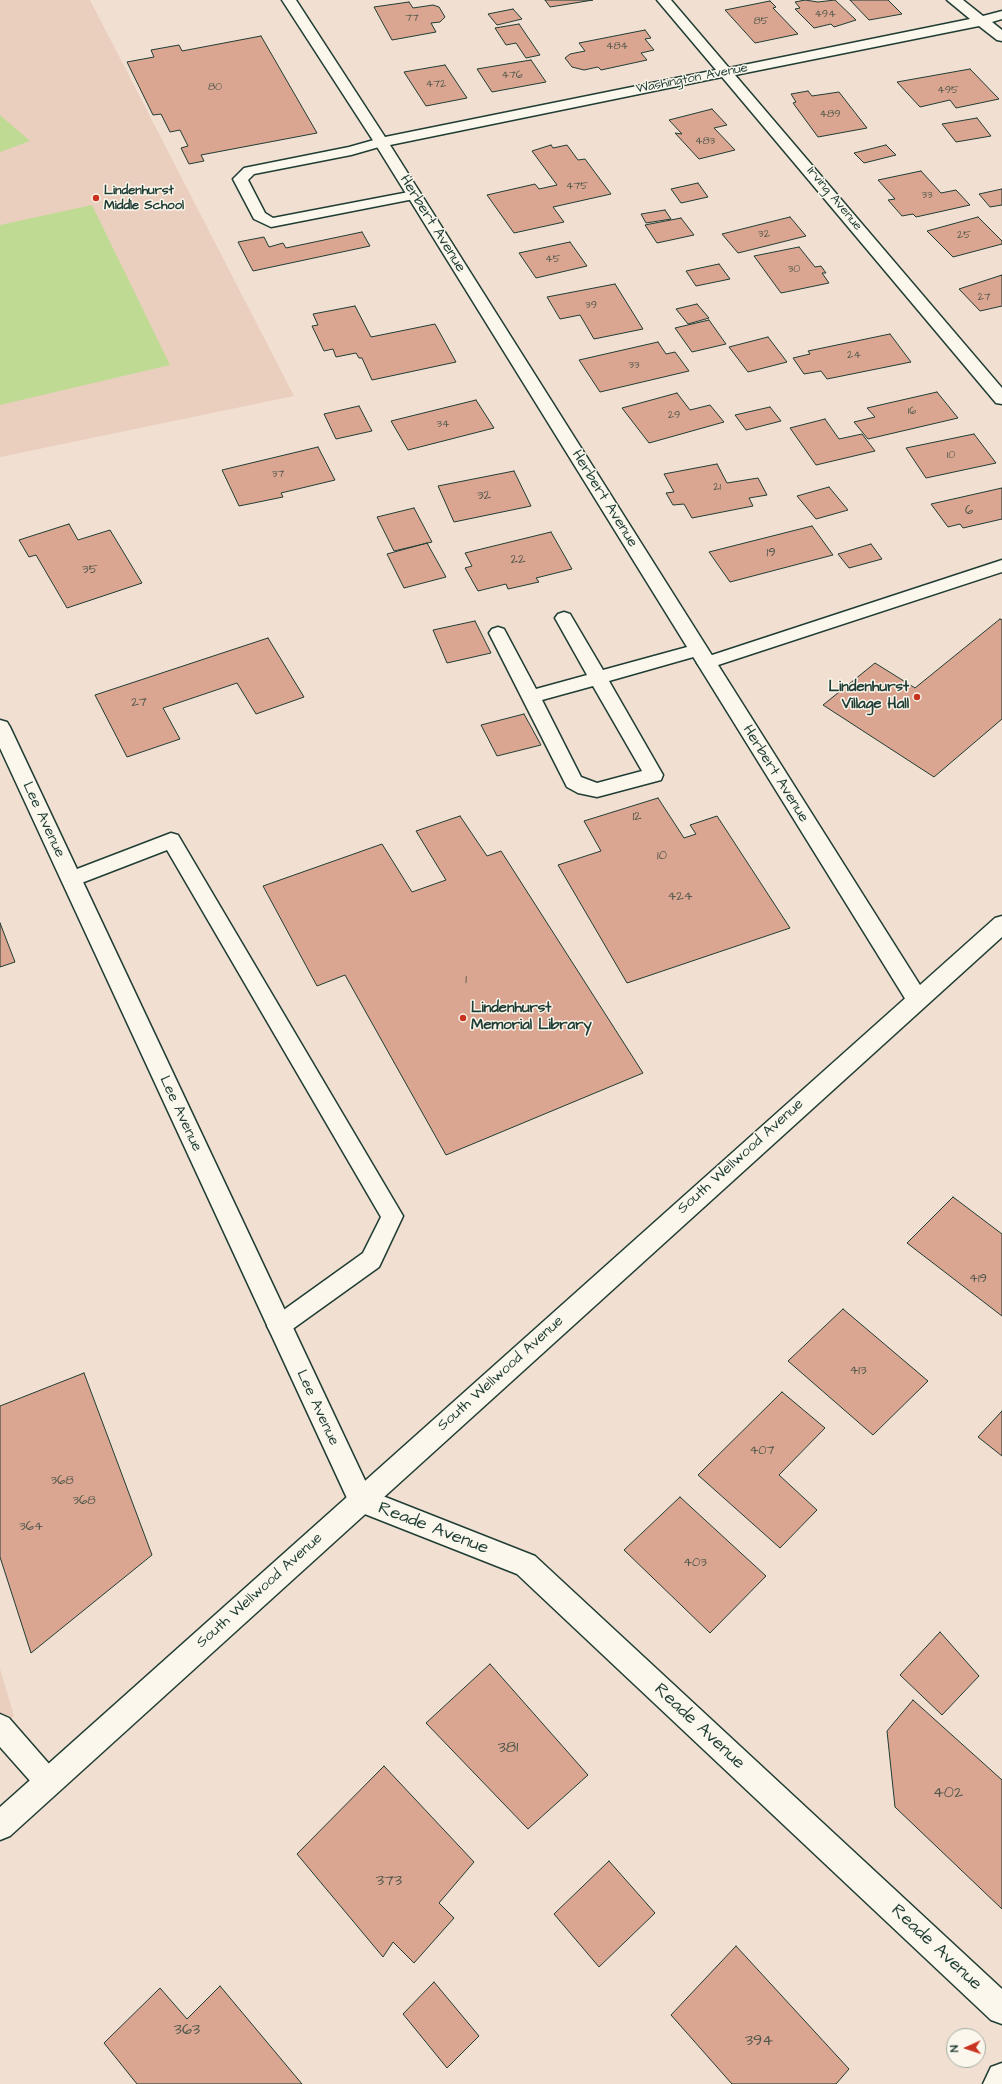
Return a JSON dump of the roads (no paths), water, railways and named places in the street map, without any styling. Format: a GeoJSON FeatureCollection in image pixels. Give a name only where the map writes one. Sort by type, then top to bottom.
{"type":"FeatureCollection","features":[{"type":"Feature","properties":{"kind":"street","name":"Herbert Avenue"},"geometry":{"type":"LineString","coordinates":[[289,0],[414,194],[917,999]]}},
{"type":"Feature","properties":{"kind":"street","name":"Irving Avenue"},"geometry":{"type":"LineString","coordinates":[[664,0],[727,72],[1002,399]]}},
{"type":"Feature","properties":{"kind":"street"},"geometry":{"type":"LineString","coordinates":[[954,0],[1002,37]]}},
{"type":"Feature","properties":{"kind":"street","name":"Washington Avenue"},"geometry":{"type":"LineString","coordinates":[[381,142],[981,21],[1002,15]]}},
{"type":"Feature","properties":{"kind":"street","name":"Lee Avenue"},"geometry":{"type":"LineString","coordinates":[[0,727],[361,1500]]}},
{"type":"Feature","properties":{"kind":"street","name":"South Wellwood Avenue"},"geometry":{"type":"LineString","coordinates":[[0,1826],[1002,924]]}},
{"type":"Feature","properties":{"kind":"street","name":"Reade Avenue"},"geometry":{"type":"LineString","coordinates":[[361,1500],[526,1566],[1002,2009]]}},
{"type":"Feature","properties":{"kind":"street"},"geometry":{"type":"LineString","coordinates":[[998,2084],[1002,2078]]}},
{"type":"Feature","properties":{"kind":"lane"},"geometry":{"type":"LineString","coordinates":[[381,142],[351,151],[249,171],[240,179],[259,216],[271,223],[414,194]]}},
{"type":"Feature","properties":{"kind":"lane"},"geometry":{"type":"LineString","coordinates":[[531,696],[598,678],[702,656],[1002,566]]}},
{"type":"Feature","properties":{"kind":"lane"},"geometry":{"type":"LineString","coordinates":[[498,633],[574,782],[585,788],[598,790],[654,775],[564,618]]}},
{"type":"Feature","properties":{"kind":"lane"},"geometry":{"type":"LineString","coordinates":[[71,879],[170,840],[392,1216],[371,1260],[279,1326]]}},
{"type":"Feature","properties":{"kind":"lane"},"geometry":{"type":"LineString","coordinates":[[0,1727],[48,1782]]}},
{"type":"Feature","properties":{"kind":"place","name":"Lindenhurst Middle School"},"geometry":{"type":"Point","coordinates":[96,198]}},
{"type":"Feature","properties":{"kind":"place","name":"Lindenhurst Village Hall"},"geometry":{"type":"Point","coordinates":[917,697]}},
{"type":"Feature","properties":{"kind":"place","name":"Lindenhurst Memorial Library"},"geometry":{"type":"Point","coordinates":[463,1018]}}]}
